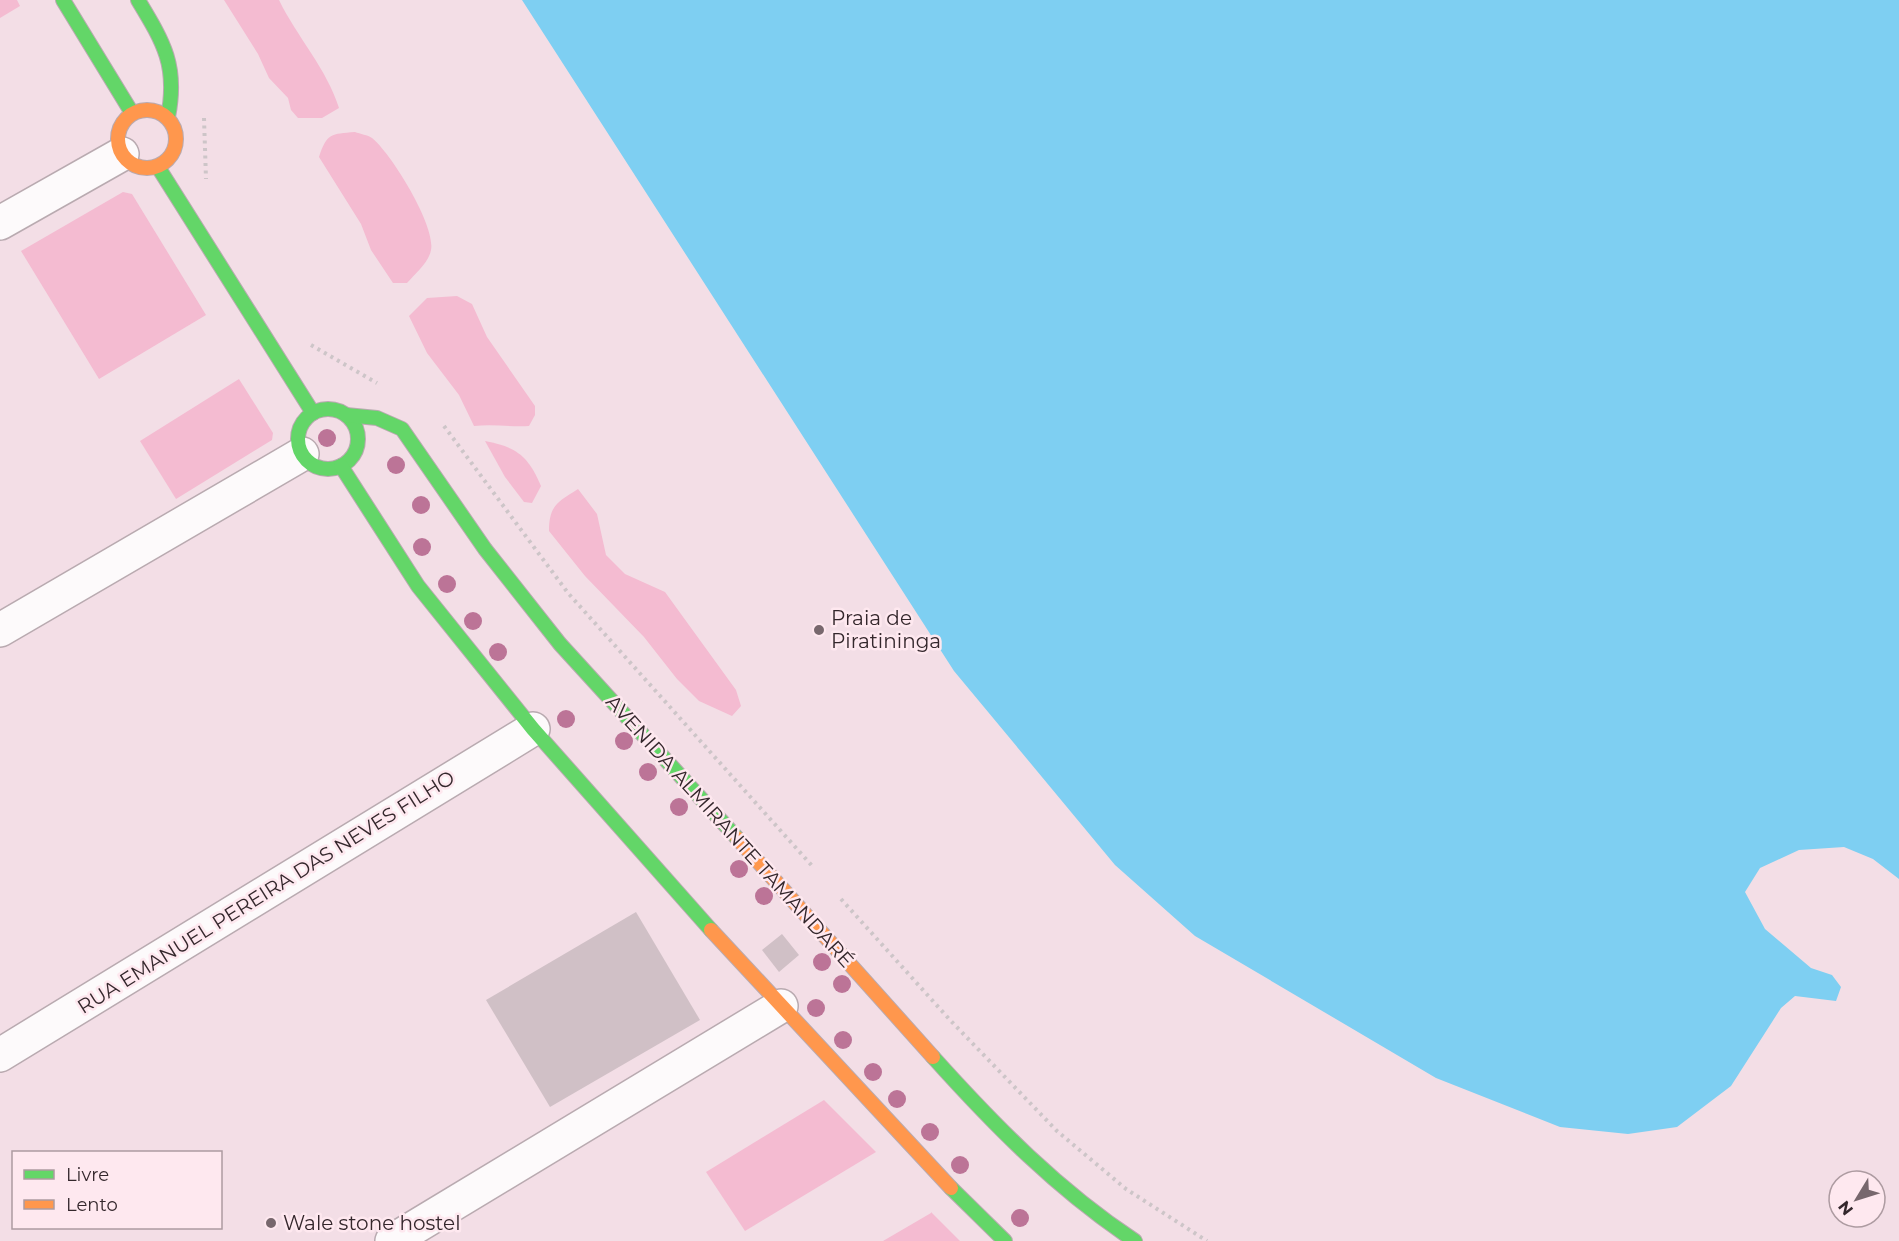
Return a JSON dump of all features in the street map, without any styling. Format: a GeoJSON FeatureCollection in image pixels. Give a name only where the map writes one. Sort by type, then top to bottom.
{"type":"FeatureCollection","features":[{"type":"Feature","properties":{"kind":"street"},"geometry":{"type":"LineString","coordinates":[[63,0],[132,113]]}},
{"type":"Feature","properties":{"kind":"street"},"geometry":{"type":"LineString","coordinates":[[138,0],[169,54],[174,76],[168,117]]}},
{"type":"Feature","properties":{"kind":"street"},"geometry":{"type":"LineString","coordinates":[[150,109],[168,117],[173,124],[177,142],[169,159],[158,167],[135,166],[122,154],[117,136],[125,119],[132,113],[150,109]]}},
{"type":"Feature","properties":{"kind":"street"},"geometry":{"type":"LineString","coordinates":[[0,223],[122,154]]}},
{"type":"Feature","properties":{"kind":"street"},"geometry":{"type":"LineString","coordinates":[[158,167],[313,413]]}},
{"type":"Feature","properties":{"kind":"street"},"geometry":{"type":"LineString","coordinates":[[330,410],[346,416],[357,432],[358,442],[349,460],[333,469],[315,466],[302,454],[299,445],[300,427],[313,413],[330,410]]}},
{"type":"Feature","properties":{"kind":"street","name":"AVENIDA ALMIRANTE TAMANDARÉ"},"geometry":{"type":"LineString","coordinates":[[346,416],[388,421],[402,429],[485,549],[560,644],[795,901],[980,1110],[1039,1168],[1096,1215],[1135,1241]]}},
{"type":"Feature","properties":{"kind":"street"},"geometry":{"type":"LineString","coordinates":[[0,630],[302,454]]}},
{"type":"Feature","properties":{"kind":"street"},"geometry":{"type":"LineString","coordinates":[[341,466],[418,586],[532,729],[781,1006],[985,1224],[1005,1241]]}},
{"type":"Feature","properties":{"kind":"street","name":"RUA EMANUEL PEREIRA DAS NEVES FILHO"},"geometry":{"type":"LineString","coordinates":[[0,1055],[532,729]]}},
{"type":"Feature","properties":{"kind":"street"},"geometry":{"type":"LineString","coordinates":[[392,1241],[781,1006]]}},
{"type":"Feature","properties":{"kind":"path"},"geometry":{"type":"LineString","coordinates":[[204,109],[207,188]]}},
{"type":"Feature","properties":{"kind":"path"},"geometry":{"type":"LineString","coordinates":[[310,344],[380,385]]}},
{"type":"Feature","properties":{"kind":"path"},"geometry":{"type":"LineString","coordinates":[[437,420],[449,431],[568,593],[822,877]]}},
{"type":"Feature","properties":{"kind":"path"},"geometry":{"type":"LineString","coordinates":[[838,895],[950,1020],[1057,1131],[1126,1189],[1207,1241]]}},
{"type":"Feature","properties":{"kind":"shaded area"},"geometry":{"type":"Polygon","coordinates":[[[0,0],[17,0],[20,6],[0,18],[0,0]]]}},
{"type":"Feature","properties":{"kind":"shaded area"},"geometry":{"type":"Polygon","coordinates":[[[224,0],[279,0],[327,80],[339,108],[322,118],[298,118],[291,110],[288,98],[269,78],[258,54],[224,0]]]}},
{"type":"Feature","properties":{"kind":"shaded area"},"geometry":{"type":"Polygon","coordinates":[[[355,132],[372,138],[390,158],[427,224],[431,239],[430,254],[407,283],[393,283],[371,250],[361,224],[319,157],[331,136],[355,132]]]}},
{"type":"Feature","properties":{"kind":"shaded area"},"geometry":{"type":"Polygon","coordinates":[[[123,192],[132,194],[206,315],[99,379],[21,251],[123,192]]]}},
{"type":"Feature","properties":{"kind":"shaded area"},"geometry":{"type":"Polygon","coordinates":[[[457,296],[472,304],[487,337],[535,406],[535,415],[529,426],[474,426],[459,395],[427,353],[409,316],[427,298],[457,296]]]}},
{"type":"Feature","properties":{"kind":"shaded area"},"geometry":{"type":"Polygon","coordinates":[[[239,379],[273,433],[272,440],[176,499],[140,441],[239,379]]]}},
{"type":"Feature","properties":{"kind":"shaded area"},"geometry":{"type":"Polygon","coordinates":[[[485,441],[505,446],[526,460],[541,486],[532,503],[524,502],[505,477],[485,441]]]}},
{"type":"Feature","properties":{"kind":"shaded area"},"geometry":{"type":"Polygon","coordinates":[[[578,489],[597,514],[606,555],[625,574],[665,592],[736,690],[741,706],[732,716],[699,701],[677,679],[644,637],[585,576],[549,531],[549,522],[556,505],[578,489]]]}},
{"type":"Feature","properties":{"kind":"shaded area"},"geometry":{"type":"Polygon","coordinates":[[[824,1100],[876,1152],[745,1231],[706,1172],[824,1100]]]}},
{"type":"Feature","properties":{"kind":"shaded area"},"geometry":{"type":"Polygon","coordinates":[[[931,1213],[960,1241],[883,1241],[931,1213]]]}},
{"type":"Feature","properties":{"kind":"water"},"geometry":{"type":"Polygon","coordinates":[[[522,0],[1899,0],[1899,879],[1873,859],[1844,847],[1799,850],[1760,868],[1745,892],[1765,929],[1811,968],[1832,975],[1841,987],[1836,1001],[1795,996],[1781,1008],[1731,1086],[1677,1127],[1628,1134],[1560,1127],[1436,1078],[1195,936],[1115,865],[954,671],[522,0]]]}},
{"type":"Feature","properties":{"kind":"building"},"geometry":{"type":"Polygon","coordinates":[[[636,912],[700,1020],[550,1107],[486,1000],[636,912]]]}},
{"type":"Feature","properties":{"kind":"building"},"geometry":{"type":"Polygon","coordinates":[[[782,934],[799,955],[779,972],[762,950],[782,934]]]}},
{"type":"Feature","properties":{"kind":"traffic: fast"},"geometry":{"type":"LineString","coordinates":[[63,0],[132,113]]}},
{"type":"Feature","properties":{"kind":"traffic: fast"},"geometry":{"type":"LineString","coordinates":[[138,0],[162,42],[170,69],[171,99],[168,117]]}},
{"type":"Feature","properties":{"kind":"traffic: fast"},"geometry":{"type":"LineString","coordinates":[[158,167],[313,413]]}},
{"type":"Feature","properties":{"kind":"traffic: fast"},"geometry":{"type":"LineString","coordinates":[[328,409],[349,418],[358,439],[349,460],[328,469],[307,460],[298,439],[307,418],[328,409]]}},
{"type":"Feature","properties":{"kind":"traffic: fast"},"geometry":{"type":"LineString","coordinates":[[346,415],[377,418],[402,429],[485,549],[560,644],[737,838]]}},
{"type":"Feature","properties":{"kind":"traffic: fast"},"geometry":{"type":"LineString","coordinates":[[341,466],[418,586],[533,729],[711,930]]}},
{"type":"Feature","properties":{"kind":"traffic: fast"},"geometry":{"type":"LineString","coordinates":[[933,1057],[1028,1156],[1080,1200],[1135,1241]]}},
{"type":"Feature","properties":{"kind":"traffic: fast"},"geometry":{"type":"LineString","coordinates":[[951,1188],[1005,1241]]}},
{"type":"Feature","properties":{"kind":"traffic: slow"},"geometry":{"type":"LineString","coordinates":[[141,110],[153,110],[168,118],[176,133],[176,139],[176,145],[168,160],[153,168],[141,168],[126,160],[118,145],[118,133],[126,118],[141,110]]}},
{"type":"Feature","properties":{"kind":"traffic: slow"},"geometry":{"type":"LineString","coordinates":[[737,838],[933,1057]]}},
{"type":"Feature","properties":{"kind":"traffic: slow"},"geometry":{"type":"LineString","coordinates":[[711,930],[951,1188]]}},
{"type":"Feature","properties":{"kind":"place","name":"Praia de Piratininga"},"geometry":{"type":"Point","coordinates":[819,630]}},
{"type":"Feature","properties":{"kind":"place","name":"Wale stone hostel"},"geometry":{"type":"Point","coordinates":[271,1223]}}]}
